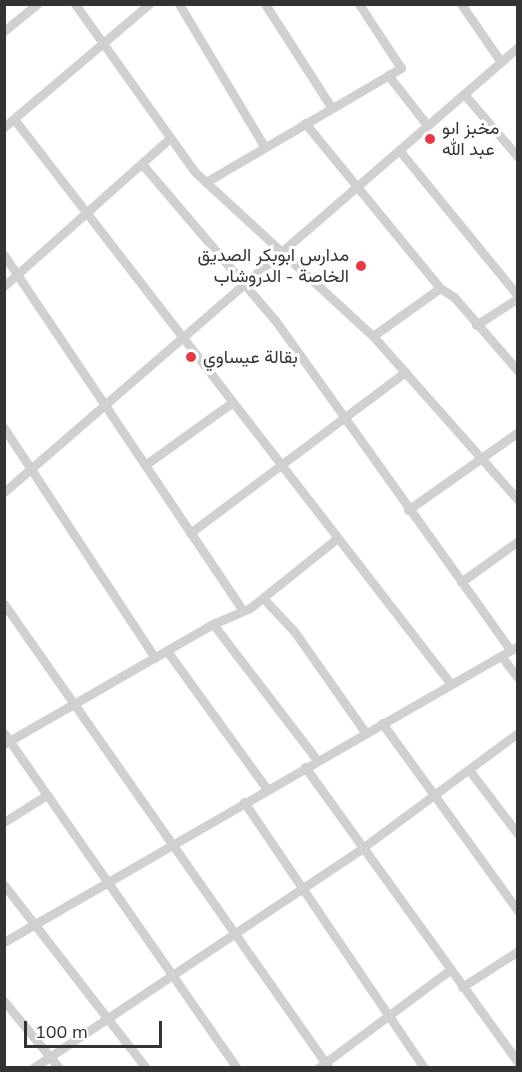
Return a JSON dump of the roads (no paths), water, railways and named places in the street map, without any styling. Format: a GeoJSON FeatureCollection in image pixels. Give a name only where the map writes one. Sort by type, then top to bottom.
{"type":"FeatureCollection","features":[{"type":"Feature","properties":{"kind":"street"},"geometry":{"type":"LineString","coordinates":[[4,30],[37,4]]}},
{"type":"Feature","properties":{"kind":"street"},"geometry":{"type":"LineString","coordinates":[[75,4],[169,140],[206,182],[373,336],[518,500]]}},
{"type":"Feature","properties":{"kind":"street"},"geometry":{"type":"LineString","coordinates":[[4,127],[149,4]]}},
{"type":"Feature","properties":{"kind":"street"},"geometry":{"type":"LineString","coordinates":[[179,4],[264,146]]}},
{"type":"Feature","properties":{"kind":"street"},"geometry":{"type":"LineString","coordinates":[[265,4],[332,107]]}},
{"type":"Feature","properties":{"kind":"street"},"geometry":{"type":"LineString","coordinates":[[206,182],[400,68],[359,4]]}},
{"type":"Feature","properties":{"kind":"street"},"geometry":{"type":"LineString","coordinates":[[461,4],[501,62]]}},
{"type":"Feature","properties":{"kind":"street"},"geometry":{"type":"LineString","coordinates":[[4,492],[518,47]]}},
{"type":"Feature","properties":{"kind":"street"},"geometry":{"type":"LineString","coordinates":[[388,75],[427,125]]}},
{"type":"Feature","properties":{"kind":"street"},"geometry":{"type":"LineString","coordinates":[[464,94],[518,157]]}},
{"type":"Feature","properties":{"kind":"street"},"geometry":{"type":"LineString","coordinates":[[14,119],[87,212],[230,404],[450,683]]}},
{"type":"Feature","properties":{"kind":"street"},"geometry":{"type":"LineString","coordinates":[[304,123],[440,288],[454,297],[518,371]]}},
{"type":"Feature","properties":{"kind":"street"},"geometry":{"type":"LineString","coordinates":[[4,286],[169,140]]}},
{"type":"Feature","properties":{"kind":"street"},"geometry":{"type":"LineString","coordinates":[[399,150],[518,297],[476,325]]}},
{"type":"Feature","properties":{"kind":"street"},"geometry":{"type":"LineString","coordinates":[[4,942],[173,842],[514,648],[461,582],[408,510],[247,283],[142,164]]}},
{"type":"Feature","properties":{"kind":"street"},"geometry":{"type":"LineString","coordinates":[[4,255],[242,609]]}},
{"type":"Feature","properties":{"kind":"street"},"geometry":{"type":"LineString","coordinates":[[373,336],[440,288]]}},
{"type":"Feature","properties":{"kind":"street"},"geometry":{"type":"LineString","coordinates":[[190,533],[405,372]]}},
{"type":"Feature","properties":{"kind":"street"},"geometry":{"type":"LineString","coordinates":[[145,465],[230,404]]}},
{"type":"Feature","properties":{"kind":"street"},"geometry":{"type":"LineString","coordinates":[[4,428],[155,658]]}},
{"type":"Feature","properties":{"kind":"street"},"geometry":{"type":"LineString","coordinates":[[408,510],[518,432]]}},
{"type":"Feature","properties":{"kind":"street"},"geometry":{"type":"LineString","coordinates":[[237,1068],[6,739],[263,598],[336,538]]}},
{"type":"Feature","properties":{"kind":"street"},"geometry":{"type":"LineString","coordinates":[[461,582],[518,541]]}},
{"type":"Feature","properties":{"kind":"street"},"geometry":{"type":"LineString","coordinates":[[263,598],[294,631],[365,732]]}},
{"type":"Feature","properties":{"kind":"street"},"geometry":{"type":"LineString","coordinates":[[4,603],[173,842],[324,1066],[450,969]]}},
{"type":"Feature","properties":{"kind":"street"},"geometry":{"type":"LineString","coordinates":[[213,624],[317,760]]}},
{"type":"Feature","properties":{"kind":"street"},"geometry":{"type":"LineString","coordinates":[[167,651],[266,789]]}},
{"type":"Feature","properties":{"kind":"street"},"geometry":{"type":"LineString","coordinates":[[501,656],[518,678]]}},
{"type":"Feature","properties":{"kind":"street"},"geometry":{"type":"LineString","coordinates":[[382,723],[518,911]]}},
{"type":"Feature","properties":{"kind":"street"},"geometry":{"type":"LineString","coordinates":[[33,1068],[361,849],[518,733]]}},
{"type":"Feature","properties":{"kind":"street"},"geometry":{"type":"LineString","coordinates":[[305,767],[361,849],[518,1062]]}},
{"type":"Feature","properties":{"kind":"street"},"geometry":{"type":"LineString","coordinates":[[469,770],[514,822],[518,834]]}},
{"type":"Feature","properties":{"kind":"street"},"geometry":{"type":"LineString","coordinates":[[4,822],[45,796]]}},
{"type":"Feature","properties":{"kind":"street"},"geometry":{"type":"LineString","coordinates":[[244,802],[300,889],[424,1068]]}},
{"type":"Feature","properties":{"kind":"street"},"geometry":{"type":"LineString","coordinates":[[4,885],[146,1068]]}},
{"type":"Feature","properties":{"kind":"street"},"geometry":{"type":"LineString","coordinates":[[462,987],[518,951]]}},
{"type":"Feature","properties":{"kind":"street"},"geometry":{"type":"LineString","coordinates":[[4,1001],[59,1068]]}},
{"type":"Feature","properties":{"kind":"place","name":"مخبز ابو عبد الله"},"geometry":{"type":"Point","coordinates":[430,139]}},
{"type":"Feature","properties":{"kind":"place","name":"مدارس ابوبكر الصديق الخاصة - الدروشاب"},"geometry":{"type":"Point","coordinates":[361,266]}},
{"type":"Feature","properties":{"kind":"place","name":"بقالة عيساوي"},"geometry":{"type":"Point","coordinates":[191,357]}}]}
